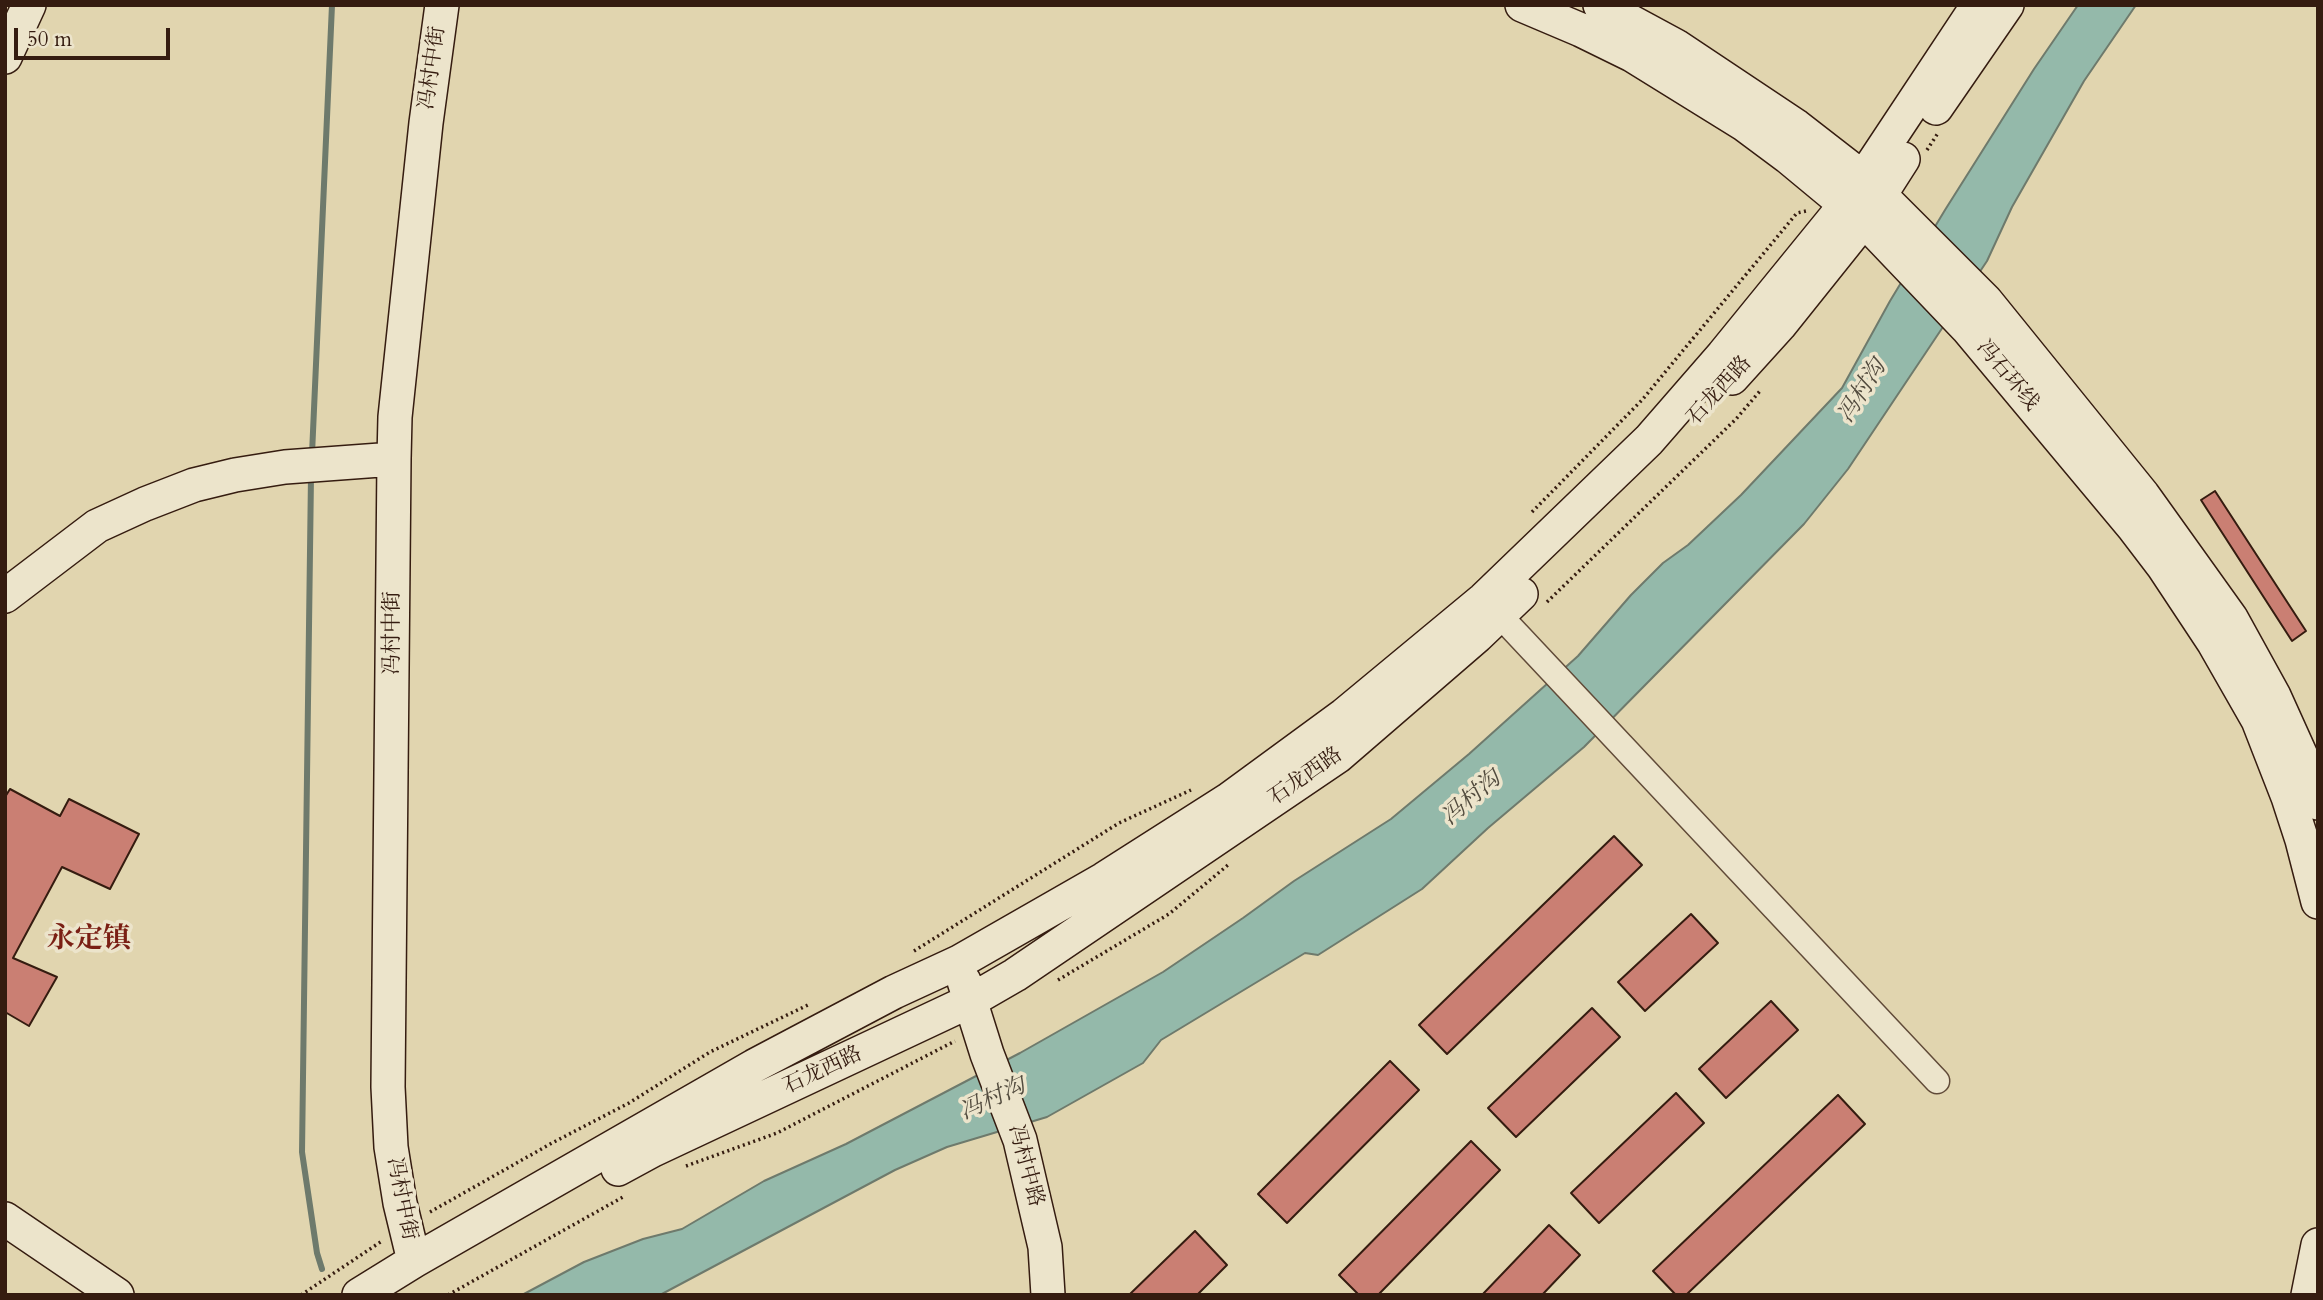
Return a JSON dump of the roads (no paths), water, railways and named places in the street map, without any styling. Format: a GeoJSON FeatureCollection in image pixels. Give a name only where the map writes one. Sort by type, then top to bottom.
{"type":"FeatureCollection","features":[{"type":"Feature","properties":{"kind":"main road"},"geometry":{"type":"LineString","coordinates":[[5,57],[29,5]]}},
{"type":"Feature","properties":{"kind":"main road","name":"冯村中街"},"geometry":{"type":"LineString","coordinates":[[414,1261],[391,1147],[388,1087],[394,458],[395,417],[426,123],[442,5]]}},
{"type":"Feature","properties":{"kind":"main road","name":"冯石环线"},"geometry":{"type":"LineString","coordinates":[[1522,5],[1632,55],[1713,104],[1788,157],[1918,231],[1986,301],[2143,495],[2231,618],[2274,696],[2302,758],[2318,803]]}},
{"type":"Feature","properties":{"kind":"main road","name":"冯石环线"},"geometry":{"type":"LineString","coordinates":[[1600,5],[1666,40],[1796,126],[1863,199],[1904,263],[1967,328],[2134,528],[2163,566],[2214,643],[2258,720],[2288,797],[2318,902]]}},
{"type":"Feature","properties":{"kind":"main road","name":"石龙西路"},"geometry":{"type":"LineString","coordinates":[[1863,199],[1978,5]]}},
{"type":"Feature","properties":{"kind":"main road","name":"石龙西路"},"geometry":{"type":"LineString","coordinates":[[397,1295],[417,1281],[653,1150],[970,1001],[1015,975],[1338,756],[1492,607],[1649,440],[1916,137],[2007,5]]}},
{"type":"Feature","properties":{"kind":"main road"},"geometry":{"type":"LineString","coordinates":[[5,596],[97,526],[194,485],[285,467],[394,458]]}},
{"type":"Feature","properties":{"kind":"main road","name":"石龙西路"},"geometry":{"type":"LineString","coordinates":[[359,1295],[754,1066],[894,992],[958,962],[1104,879],[1228,800],[1492,607]]}},
{"type":"Feature","properties":{"kind":"main road","name":"冯村中路"},"geometry":{"type":"LineString","coordinates":[[958,962],[1020,1140],[1045,1247],[1048,1295]]}},
{"type":"Feature","properties":{"kind":"main road"},"geometry":{"type":"LineString","coordinates":[[5,1219],[117,1295]]}},
{"type":"Feature","properties":{"kind":"main road"},"geometry":{"type":"LineString","coordinates":[[2308,1295],[2316,1254]]}},
{"type":"Feature","properties":{"kind":"street"},"geometry":{"type":"LineString","coordinates":[[1492,607],[1937,1081]]}},
{"type":"Feature","properties":{"kind":"water","name":"冯村沟"},"geometry":{"type":"Polygon","coordinates":[[[2078,5],[2136,5],[2084,81],[2012,207],[1987,261],[1848,469],[1804,524],[1584,747],[1488,828],[1422,889],[1318,955],[1305,953],[1161,1040],[1143,1063],[1047,1117],[947,1147],[895,1170],[660,1295],[522,1295],[584,1262],[643,1239],[682,1229],[764,1181],[846,1144],[1020,1053],[1163,972],[1294,881],[1391,819],[1469,754],[1578,656],[1631,595],[1663,563],[1688,545],[1741,495],[1842,388],[1945,210],[2078,5]]]}},
{"type":"Feature","properties":{"kind":"waterway"},"geometry":{"type":"LineString","coordinates":[[312,454],[332,5]]}},
{"type":"Feature","properties":{"kind":"waterway"},"geometry":{"type":"LineString","coordinates":[[311,476],[302,1152],[317,1253],[322,1269]]}},
{"type":"Feature","properties":{"kind":"district","name":"永定镇"},"geometry":{"type":"Point","coordinates":[89,941]}}]}
